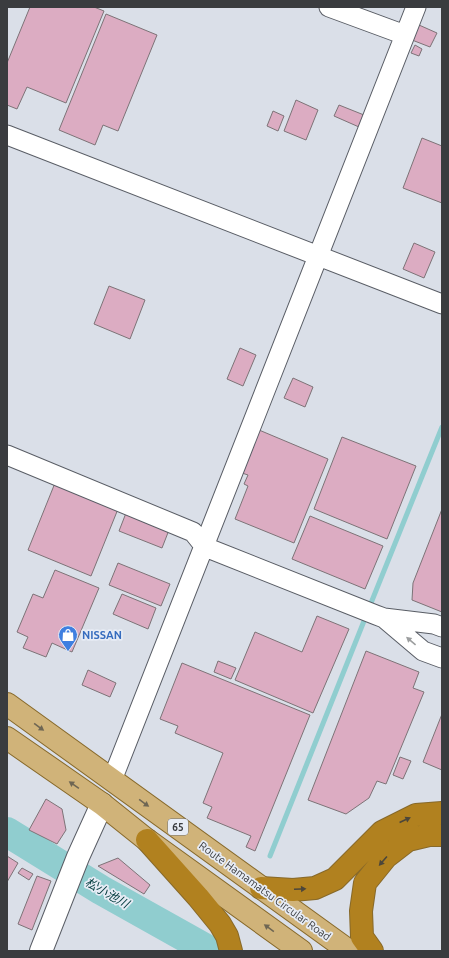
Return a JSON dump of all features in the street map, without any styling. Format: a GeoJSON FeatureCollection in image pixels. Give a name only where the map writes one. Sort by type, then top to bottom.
{"type":"FeatureCollection","features":[{"type":"Feature","properties":{"kind":"highway"},"geometry":{"type":"LineString","coordinates":[[261,888],[293,890],[315,888],[336,879],[382,832],[416,815],[442,813]]}},
{"type":"Feature","properties":{"kind":"highway"},"geometry":{"type":"LineString","coordinates":[[372,951],[362,937],[361,911],[365,883],[386,857],[408,840],[429,835],[442,835]]}},
{"type":"Feature","properties":{"kind":"highway"},"geometry":{"type":"LineString","coordinates":[[147,840],[220,924],[227,936],[231,951]]}},
{"type":"Feature","properties":{"kind":"main road","name":"Route Hamamatsu Circular Road"},"geometry":{"type":"LineString","coordinates":[[7,704],[349,951]]}},
{"type":"Feature","properties":{"kind":"main road","name":"65"},"geometry":{"type":"LineString","coordinates":[[7,738],[102,804],[147,840],[301,951]]}},
{"type":"Feature","properties":{"kind":"street"},"geometry":{"type":"LineString","coordinates":[[329,7],[405,35]]}},
{"type":"Feature","properties":{"kind":"street"},"geometry":{"type":"LineString","coordinates":[[112,780],[416,7]]}},
{"type":"Feature","properties":{"kind":"street"},"geometry":{"type":"LineString","coordinates":[[7,135],[442,304]]}},
{"type":"Feature","properties":{"kind":"street"},"geometry":{"type":"LineString","coordinates":[[7,455],[193,532],[204,547],[358,608],[380,616],[434,624],[442,627]]}},
{"type":"Feature","properties":{"kind":"street"},"geometry":{"type":"LineString","coordinates":[[380,616],[423,651],[442,658]]}},
{"type":"Feature","properties":{"kind":"street"},"geometry":{"type":"LineString","coordinates":[[41,951],[78,857],[102,804]]}},
{"type":"Feature","properties":{"kind":"building"},"geometry":{"type":"Polygon","coordinates":[[[30,7],[94,7],[104,11],[66,103],[27,87],[17,109],[7,105],[7,63],[30,7]]]}},
{"type":"Feature","properties":{"kind":"building"},"geometry":{"type":"Polygon","coordinates":[[[106,14],[157,35],[118,131],[103,125],[95,145],[59,130],[106,14]]]}},
{"type":"Feature","properties":{"kind":"building"},"geometry":{"type":"Polygon","coordinates":[[[419,25],[437,33],[430,47],[412,40],[419,25]]]}},
{"type":"Feature","properties":{"kind":"building"},"geometry":{"type":"Polygon","coordinates":[[[415,45],[422,49],[419,56],[411,53],[415,45]]]}},
{"type":"Feature","properties":{"kind":"building"},"geometry":{"type":"Polygon","coordinates":[[[296,100],[318,110],[306,140],[284,131],[296,100]]]}},
{"type":"Feature","properties":{"kind":"building"},"geometry":{"type":"Polygon","coordinates":[[[339,105],[364,115],[359,127],[334,116],[339,105]]]}},
{"type":"Feature","properties":{"kind":"building"},"geometry":{"type":"Polygon","coordinates":[[[273,111],[284,116],[278,131],[267,126],[273,111]]]}},
{"type":"Feature","properties":{"kind":"building"},"geometry":{"type":"Polygon","coordinates":[[[422,138],[442,146],[442,203],[403,188],[422,138]]]}},
{"type":"Feature","properties":{"kind":"building"},"geometry":{"type":"Polygon","coordinates":[[[414,243],[435,252],[424,278],[403,269],[414,243]]]}},
{"type":"Feature","properties":{"kind":"building"},"geometry":{"type":"Polygon","coordinates":[[[109,286],[145,300],[130,339],[94,324],[109,286]]]}},
{"type":"Feature","properties":{"kind":"building"},"geometry":{"type":"Polygon","coordinates":[[[240,348],[256,355],[243,386],[227,379],[240,348]]]}},
{"type":"Feature","properties":{"kind":"building"},"geometry":{"type":"Polygon","coordinates":[[[293,378],[313,387],[305,407],[284,398],[293,378]]]}},
{"type":"Feature","properties":{"kind":"building"},"geometry":{"type":"Polygon","coordinates":[[[259,430],[328,459],[294,543],[235,519],[248,486],[244,484],[248,475],[242,473],[259,430]]]}},
{"type":"Feature","properties":{"kind":"building"},"geometry":{"type":"Polygon","coordinates":[[[342,437],[416,466],[387,539],[314,509],[342,437]]]}},
{"type":"Feature","properties":{"kind":"building"},"geometry":{"type":"Polygon","coordinates":[[[55,483],[118,509],[91,576],[28,550],[55,483]]]}},
{"type":"Feature","properties":{"kind":"building"},"geometry":{"type":"Polygon","coordinates":[[[442,509],[442,612],[412,600],[413,583],[442,509]]]}},
{"type":"Feature","properties":{"kind":"building"},"geometry":{"type":"Polygon","coordinates":[[[126,513],[169,530],[162,548],[119,531],[126,513]]]}},
{"type":"Feature","properties":{"kind":"building"},"geometry":{"type":"Polygon","coordinates":[[[310,516],[383,546],[365,589],[292,559],[310,516]]]}},
{"type":"Feature","properties":{"kind":"building"},"geometry":{"type":"Polygon","coordinates":[[[118,563],[170,584],[161,606],[109,585],[118,563]]]}},
{"type":"Feature","properties":{"kind":"building"},"geometry":{"type":"Polygon","coordinates":[[[55,570],[99,588],[72,652],[52,643],[46,657],[23,648],[28,637],[17,632],[33,594],[43,598],[55,570]]]}},
{"type":"Feature","properties":{"kind":"building"},"geometry":{"type":"Polygon","coordinates":[[[122,594],[156,608],[148,629],[113,614],[122,594]]]}},
{"type":"Feature","properties":{"kind":"building"},"geometry":{"type":"Polygon","coordinates":[[[317,616],[349,629],[313,713],[235,680],[255,632],[302,652],[317,616]]]}},
{"type":"Feature","properties":{"kind":"building"},"geometry":{"type":"Polygon","coordinates":[[[366,651],[419,672],[413,688],[424,692],[386,784],[377,781],[369,798],[346,814],[308,800],[366,651]]]}},
{"type":"Feature","properties":{"kind":"building"},"geometry":{"type":"Polygon","coordinates":[[[218,661],[236,668],[231,679],[214,672],[218,661]]]}},
{"type":"Feature","properties":{"kind":"building"},"geometry":{"type":"Polygon","coordinates":[[[182,663],[310,715],[255,851],[246,847],[251,836],[207,818],[212,807],[203,803],[223,753],[175,733],[178,726],[160,719],[182,663]]]}},
{"type":"Feature","properties":{"kind":"building"},"geometry":{"type":"Polygon","coordinates":[[[88,670],[116,683],[110,697],[82,685],[88,670]]]}},
{"type":"Feature","properties":{"kind":"building"},"geometry":{"type":"Polygon","coordinates":[[[442,714],[442,770],[423,762],[442,714]]]}},
{"type":"Feature","properties":{"kind":"building"},"geometry":{"type":"Polygon","coordinates":[[[400,757],[411,761],[403,779],[393,775],[400,757]]]}},
{"type":"Feature","properties":{"kind":"building"},"geometry":{"type":"Polygon","coordinates":[[[46,799],[62,809],[66,830],[57,844],[29,830],[46,799]]]}},
{"type":"Feature","properties":{"kind":"building"},"geometry":{"type":"Polygon","coordinates":[[[7,856],[18,863],[7,882],[7,856]]]}},
{"type":"Feature","properties":{"kind":"building"},"geometry":{"type":"Polygon","coordinates":[[[118,858],[150,885],[144,894],[98,866],[118,858]]]}},
{"type":"Feature","properties":{"kind":"building"},"geometry":{"type":"Polygon","coordinates":[[[22,868],[33,874],[29,880],[18,873],[22,868]]]}},
{"type":"Feature","properties":{"kind":"building"},"geometry":{"type":"Polygon","coordinates":[[[37,876],[51,881],[32,930],[18,924],[37,876]]]}},
{"type":"Feature","properties":{"kind":"waterway"},"geometry":{"type":"LineString","coordinates":[[369,608],[442,427]]}},
{"type":"Feature","properties":{"kind":"waterway"},"geometry":{"type":"LineString","coordinates":[[270,856],[366,616]]}},
{"type":"Feature","properties":{"kind":"waterway","name":"松小池川"},"geometry":{"type":"LineString","coordinates":[[7,832],[101,890],[210,951]]}},
{"type":"Feature","properties":{"kind":"place","name":"NISSAN"},"geometry":{"type":"Point","coordinates":[68,652]}}]}
